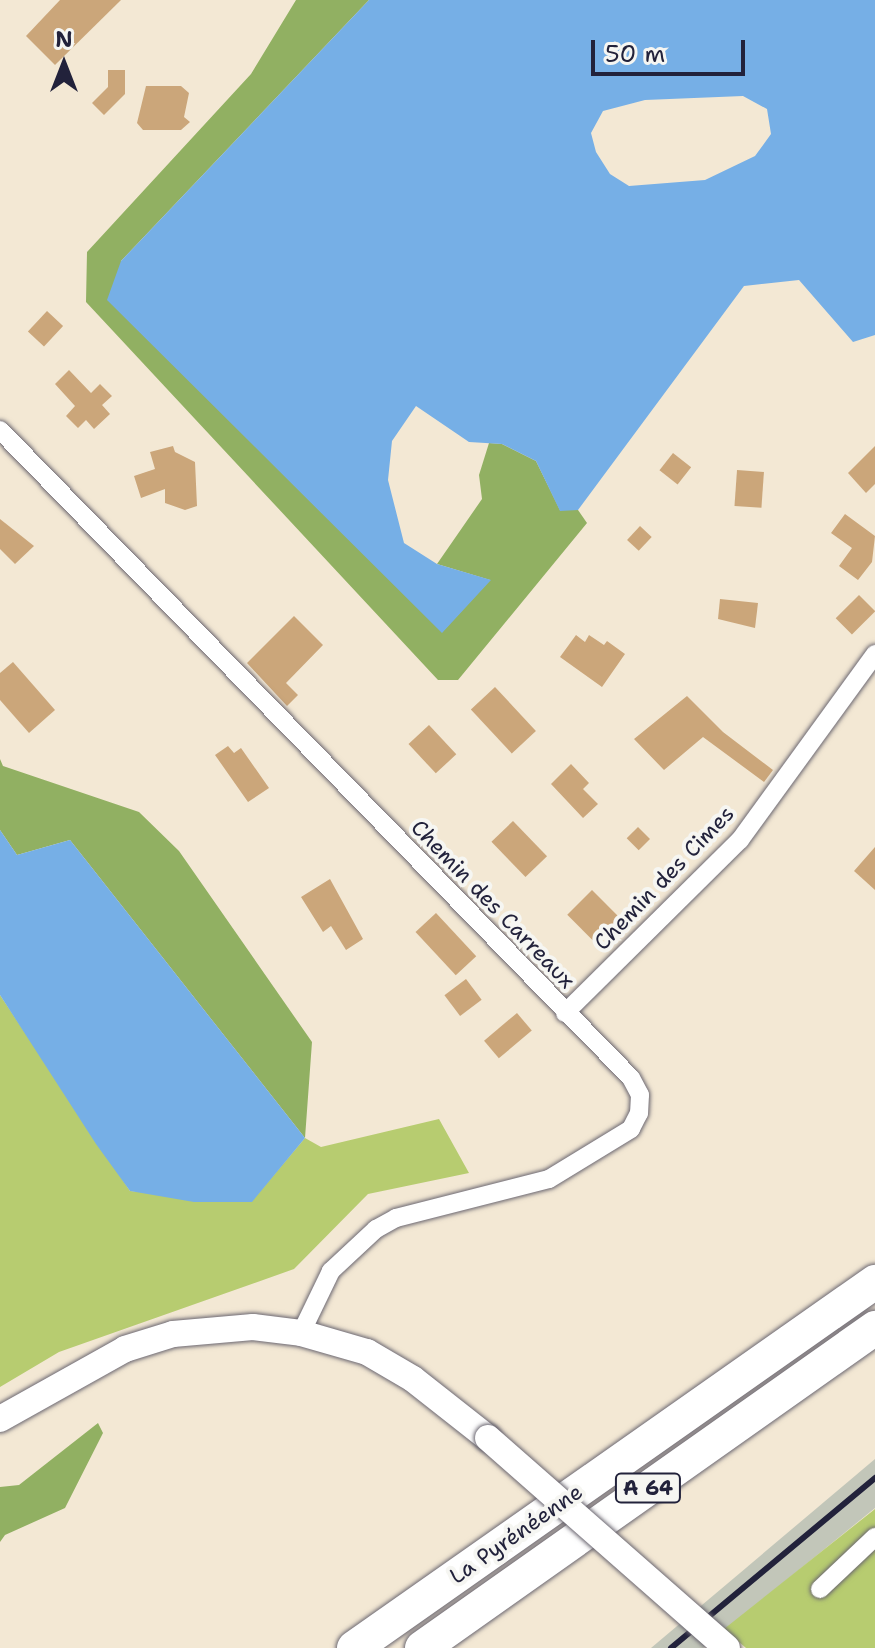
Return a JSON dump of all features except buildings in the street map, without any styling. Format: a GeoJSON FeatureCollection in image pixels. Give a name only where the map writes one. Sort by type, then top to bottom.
{"type":"FeatureCollection","features":[{"type":"Feature","properties":{"kind":"highway","name":"La Pyrénéenne"},"geometry":{"type":"LineString","coordinates":[[354,1648],[875,1282]]}},
{"type":"Feature","properties":{"kind":"highway","name":"La Pyrénéenne"},"geometry":{"type":"LineString","coordinates":[[422,1648],[875,1328]]}},
{"type":"Feature","properties":{"kind":"main road"},"geometry":{"type":"LineString","coordinates":[[0,1419],[93,1364],[146,1341],[225,1327],[301,1333],[347,1345],[389,1364],[488,1438],[727,1648]]}},
{"type":"Feature","properties":{"kind":"street","name":"Chemin des Carreaux"},"geometry":{"type":"LineString","coordinates":[[0,430],[631,1078],[640,1095],[639,1113],[631,1129],[549,1179],[516,1192],[396,1218],[376,1229],[331,1271],[301,1333]]}},
{"type":"Feature","properties":{"kind":"street","name":"Chemin des Cimes"},"geometry":{"type":"LineString","coordinates":[[565,1013],[740,840],[875,654]]}},
{"type":"Feature","properties":{"kind":"street"},"geometry":{"type":"LineString","coordinates":[[820,1589],[875,1537]]}},
{"type":"Feature","properties":{"kind":"shaded area"},"geometry":{"type":"Polygon","coordinates":[[[875,1459],[875,1508],[703,1648],[651,1648],[875,1459]]]}},
{"type":"Feature","properties":{"kind":"green space"},"geometry":{"type":"Polygon","coordinates":[[[296,0],[369,0],[121,261],[442,632],[490,580],[437,564],[482,499],[479,475],[489,443],[502,444],[536,461],[560,510],[578,510],[587,523],[458,680],[438,680],[86,302],[87,252],[251,74],[296,0]]]}},
{"type":"Feature","properties":{"kind":"green space"},"geometry":{"type":"Polygon","coordinates":[[[0,759],[3,766],[139,812],[179,851],[312,1042],[305,1138],[70,840],[17,855],[0,830],[0,759]]]}},
{"type":"Feature","properties":{"kind":"green space"},"geometry":{"type":"Polygon","coordinates":[[[0,995],[130,1191],[251,1202],[305,1138],[321,1147],[439,1119],[469,1173],[368,1194],[294,1269],[59,1352],[0,1387],[0,995]]]}},
{"type":"Feature","properties":{"kind":"green space"},"geometry":{"type":"Polygon","coordinates":[[[98,1423],[103,1433],[65,1508],[5,1535],[0,1542],[0,1487],[19,1485],[98,1423]]]}},
{"type":"Feature","properties":{"kind":"green space"},"geometry":{"type":"Polygon","coordinates":[[[875,1509],[875,1648],[746,1648],[724,1629],[875,1509]]]}},
{"type":"Feature","properties":{"kind":"water"},"geometry":{"type":"Polygon","coordinates":[[[369,0],[875,0],[875,335],[853,342],[799,280],[744,286],[578,510],[560,511],[536,461],[502,444],[469,442],[416,406],[392,441],[388,480],[404,543],[437,564],[491,580],[442,633],[107,300],[121,261],[369,0]],[[743,96],[645,100],[603,111],[591,133],[596,152],[610,174],[629,186],[705,180],[755,156],[771,134],[767,109],[743,96]]]}},
{"type":"Feature","properties":{"kind":"water"},"geometry":{"type":"Polygon","coordinates":[[[0,830],[17,855],[70,840],[305,1138],[252,1202],[194,1202],[130,1191],[96,1144],[0,995],[0,830]]]}},
{"type":"Feature","properties":{"kind":"railway"},"geometry":{"type":"LineString","coordinates":[[671,1648],[875,1478]]}}]}
